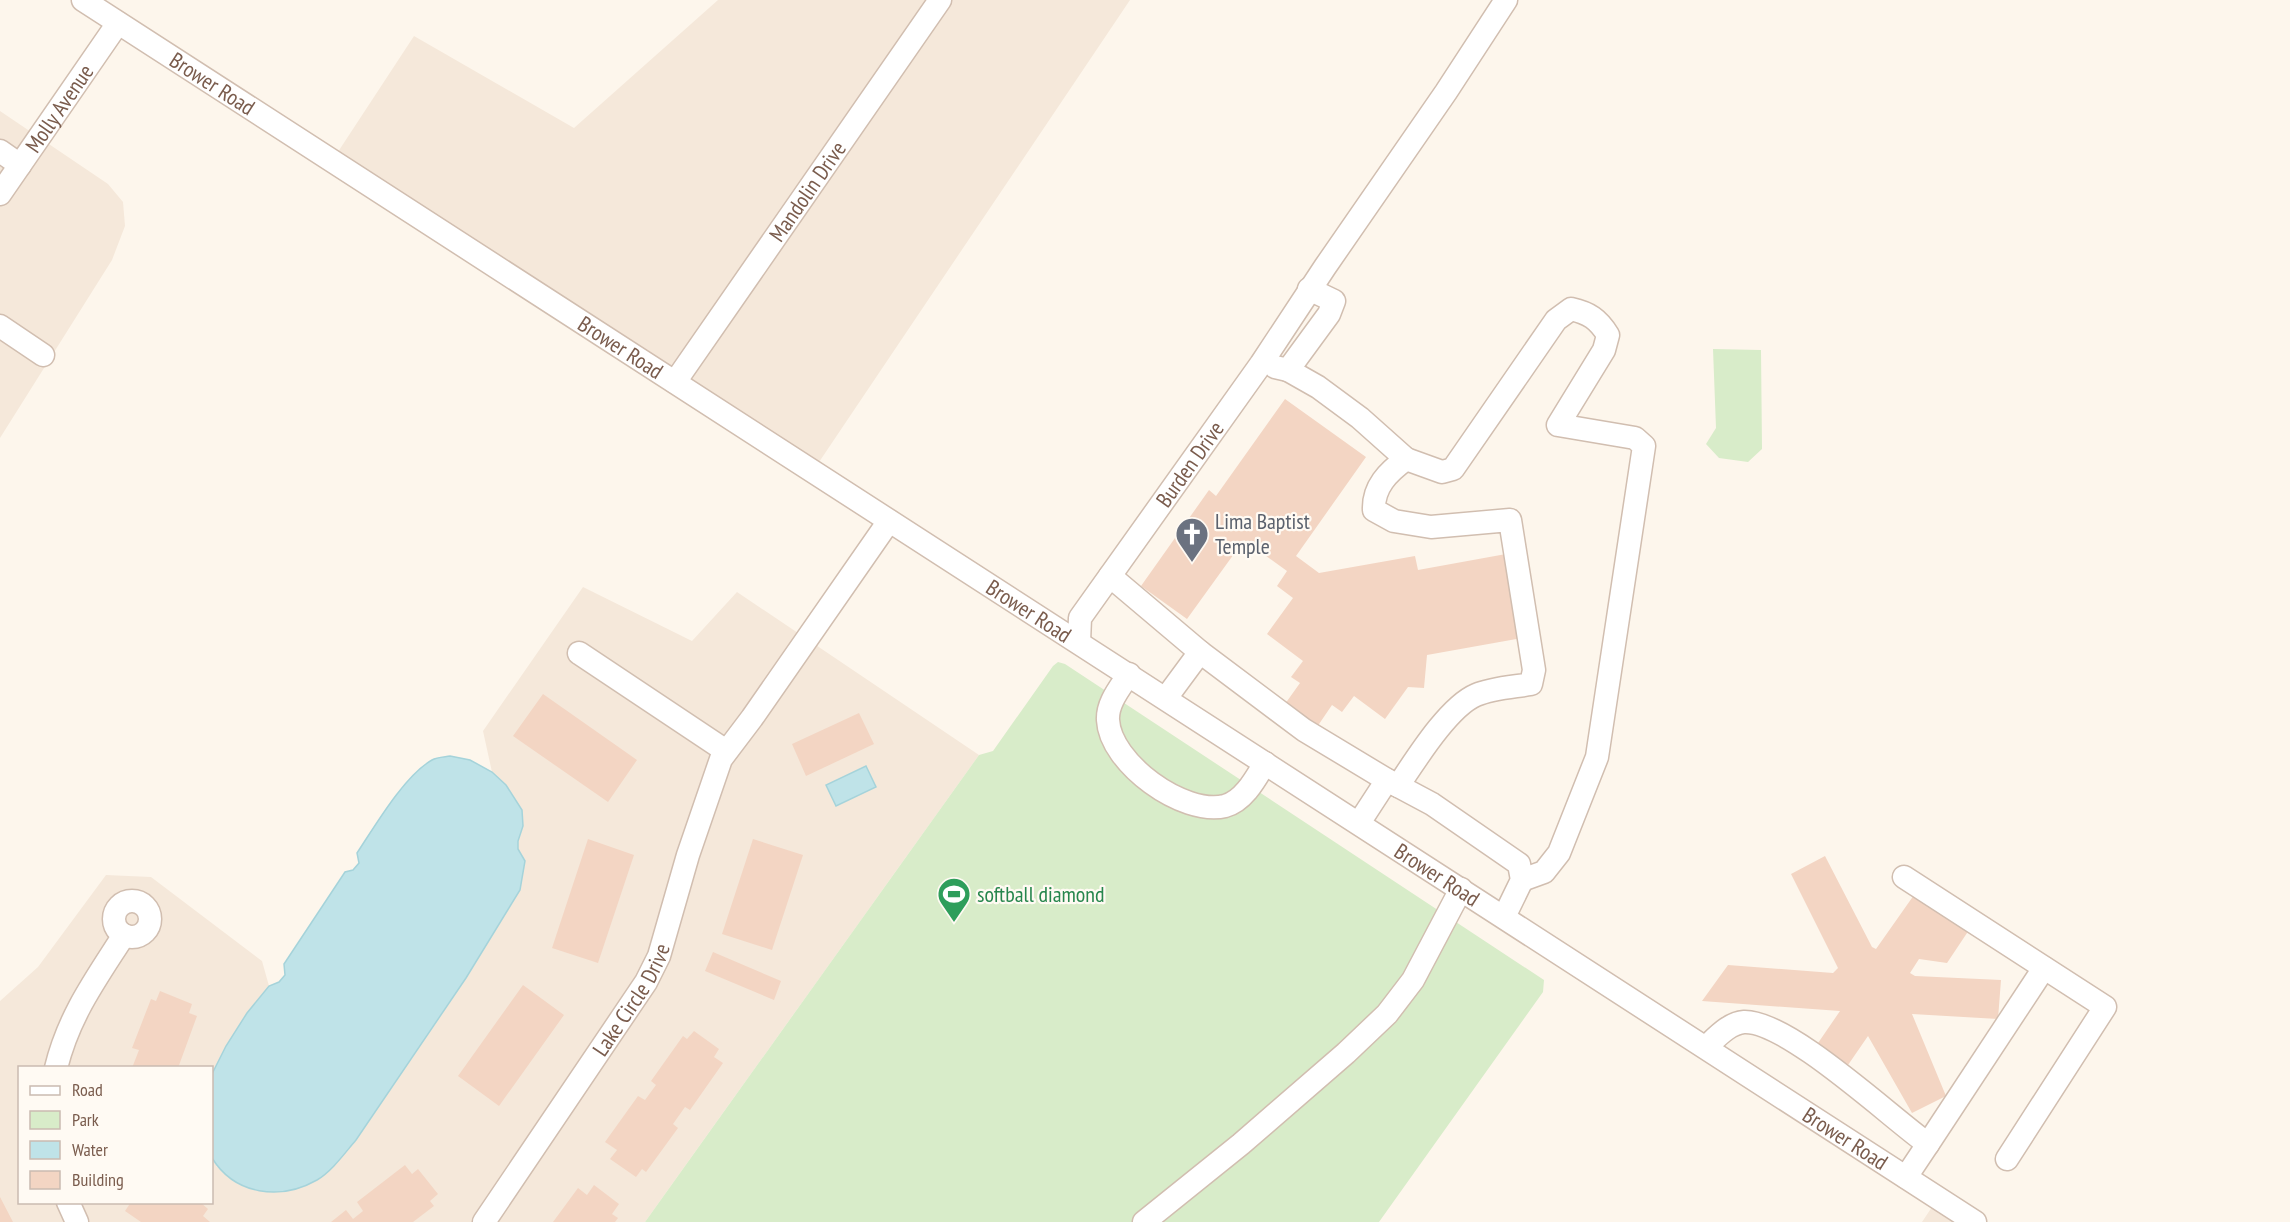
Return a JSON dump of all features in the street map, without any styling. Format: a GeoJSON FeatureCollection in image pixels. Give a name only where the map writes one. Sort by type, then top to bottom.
{"type":"FeatureCollection","features":[{"type":"Feature","properties":{"kind":"street","name":"Brower Road"},"geometry":{"type":"LineString","coordinates":[[83,0],[1975,1222]]}},
{"type":"Feature","properties":{"kind":"street","name":"Mandolin Drive"},"geometry":{"type":"LineString","coordinates":[[675,382],[940,0]]}},
{"type":"Feature","properties":{"kind":"street","name":"Burden Drive"},"geometry":{"type":"LineString","coordinates":[[1079,642],[1080,618],[1261,364],[1309,289],[1446,92],[1506,0]]}},
{"type":"Feature","properties":{"kind":"street","name":"Molly Avenue"},"geometry":{"type":"LineString","coordinates":[[0,194],[118,23]]}},
{"type":"Feature","properties":{"kind":"street"},"geometry":{"type":"LineString","coordinates":[[0,151],[20,165]]}},
{"type":"Feature","properties":{"kind":"street"},"geometry":{"type":"LineString","coordinates":[[1288,370],[1329,314],[1334,301],[1309,289]]}},
{"type":"Feature","properties":{"kind":"street"},"geometry":{"type":"LineString","coordinates":[[1261,364],[1288,370],[1318,387],[1360,418],[1406,459],[1442,472],[1453,469],[1556,320],[1571,309],[1586,313],[1601,325],[1608,335],[1604,350],[1558,425],[1635,438],[1644,446],[1597,757],[1558,853],[1544,872],[1522,880]]}},
{"type":"Feature","properties":{"kind":"street"},"geometry":{"type":"LineString","coordinates":[[0,326],[43,356]]}},
{"type":"Feature","properties":{"kind":"street"},"geometry":{"type":"LineString","coordinates":[[1359,823],[1456,710],[1475,695],[1531,684],[1534,670],[1510,520],[1431,528],[1394,521],[1384,516],[1374,510],[1374,497],[1388,472],[1406,459]]}},
{"type":"Feature","properties":{"kind":"street","name":"Lake Circle Drive"},"geometry":{"type":"LineString","coordinates":[[484,1222],[645,982],[659,956],[688,855],[718,767],[726,751],[753,718],[889,521]]}},
{"type":"Feature","properties":{"kind":"street"},"geometry":{"type":"LineString","coordinates":[[1110,576],[1200,652],[1304,730],[1392,783],[1432,804],[1519,864],[1522,880],[1504,917]]}},
{"type":"Feature","properties":{"kind":"street"},"geometry":{"type":"LineString","coordinates":[[1166,698],[1200,652]]}},
{"type":"Feature","properties":{"kind":"street"},"geometry":{"type":"LineString","coordinates":[[579,653],[726,751]]}},
{"type":"Feature","properties":{"kind":"street"},"geometry":{"type":"LineString","coordinates":[[1129,675],[1108,711],[1110,731],[1114,742],[1127,761],[1154,784],[1183,800],[1204,806],[1225,806],[1233,803],[1244,793],[1265,763]]}},
{"type":"Feature","properties":{"kind":"street"},"geometry":{"type":"LineString","coordinates":[[1904,877],[2105,1007],[2007,1159]]}},
{"type":"Feature","properties":{"kind":"street"},"geometry":{"type":"LineString","coordinates":[[1144,1222],[1241,1144],[1346,1053],[1387,1014],[1413,980],[1461,889]]}},
{"type":"Feature","properties":{"kind":"street"},"geometry":{"type":"LineString","coordinates":[[56,1066],[62,1043],[76,1010],[124,935]]}},
{"type":"Feature","properties":{"kind":"street"},"geometry":{"type":"LineString","coordinates":[[1906,1177],[2044,968]]}},
{"type":"Feature","properties":{"kind":"street"},"geometry":{"type":"LineString","coordinates":[[1706,1047],[1731,1026],[1744,1022],[1759,1024],[1812,1054],[1928,1144]]}},
{"type":"Feature","properties":{"kind":"street"},"geometry":{"type":"LineString","coordinates":[[68,1204],[77,1222]]}},
{"type":"Feature","properties":{"kind":"shaded area"},"geometry":{"type":"Polygon","coordinates":[[[718,0],[1130,0],[813,471],[332,161],[414,36],[574,128],[718,0]]]}},
{"type":"Feature","properties":{"kind":"shaded area"},"geometry":{"type":"Polygon","coordinates":[[[0,111],[108,184],[123,202],[125,226],[112,260],[0,438],[0,111]]]}},
{"type":"Feature","properties":{"kind":"shaded area"},"geometry":{"type":"Polygon","coordinates":[[[583,587],[692,641],[737,592],[979,755],[645,1222],[0,1222],[0,1001],[38,967],[106,875],[151,877],[262,961],[269,986],[247,1013],[213,1072],[213,1066],[18,1066],[18,1204],[213,1204],[213,1160],[217,1167],[335,1165],[356,1140],[466,978],[520,890],[525,861],[518,849],[523,826],[522,810],[506,785],[492,772],[483,731],[583,587]]]}},
{"type":"Feature","properties":{"kind":"shaded area"},"geometry":{"type":"Polygon","coordinates":[[[1938,1198],[1973,1222],[1922,1222],[1938,1198]]]}},
{"type":"Feature","properties":{"kind":"green space"},"geometry":{"type":"Polygon","coordinates":[[[1713,349],[1761,350],[1762,449],[1748,462],[1719,458],[1706,444],[1716,428],[1713,349]]]}},
{"type":"Feature","properties":{"kind":"green space"},"geometry":{"type":"Polygon","coordinates":[[[1058,662],[1065,664],[1544,980],[1543,992],[1379,1222],[645,1222],[979,755],[993,751],[1058,662]]]}},
{"type":"Feature","properties":{"kind":"water"},"geometry":{"type":"Polygon","coordinates":[[[450,756],[470,760],[492,772],[506,785],[522,810],[523,826],[518,849],[525,861],[520,890],[466,978],[356,1140],[338,1162],[317,1180],[303,1187],[274,1192],[246,1187],[233,1180],[213,1159],[213,1072],[247,1013],[269,986],[279,982],[285,975],[284,964],[345,872],[353,870],[359,863],[357,853],[391,802],[421,767],[438,758],[450,756]]]}},
{"type":"Feature","properties":{"kind":"water"},"geometry":{"type":"Polygon","coordinates":[[[866,766],[876,787],[836,806],[826,785],[866,766]]]}},
{"type":"Feature","properties":{"kind":"building","name":"Lima Baptist Temple"},"geometry":{"type":"Polygon","coordinates":[[[1285,399],[1366,457],[1296,556],[1319,573],[1415,556],[1418,570],[1506,554],[1522,638],[1427,655],[1424,688],[1408,687],[1385,719],[1354,696],[1342,712],[1332,705],[1317,727],[1285,704],[1300,683],[1291,677],[1303,661],[1267,634],[1293,598],[1277,586],[1287,571],[1244,540],[1187,619],[1141,586],[1209,490],[1216,496],[1285,399]]]}},
{"type":"Feature","properties":{"kind":"building"},"geometry":{"type":"Polygon","coordinates":[[[543,694],[637,760],[608,802],[513,736],[543,694]]]}},
{"type":"Feature","properties":{"kind":"building"},"geometry":{"type":"Polygon","coordinates":[[[859,713],[874,744],[806,776],[792,744],[859,713]]]}},
{"type":"Feature","properties":{"kind":"building"},"geometry":{"type":"Polygon","coordinates":[[[588,839],[634,855],[598,963],[552,948],[588,839]]]}},
{"type":"Feature","properties":{"kind":"building"},"geometry":{"type":"Polygon","coordinates":[[[753,839],[803,855],[772,950],[722,934],[753,839]]]}},
{"type":"Feature","properties":{"kind":"building"},"geometry":{"type":"Polygon","coordinates":[[[1825,856],[1872,947],[1876,949],[1914,895],[1969,930],[1947,963],[1919,959],[1910,973],[1915,976],[2001,980],[1998,1019],[1912,1014],[1946,1096],[1912,1113],[1868,1036],[1848,1065],[1816,1046],[1840,1011],[1702,1001],[1728,965],[1833,973],[1838,968],[1791,874],[1825,856]]]}},
{"type":"Feature","properties":{"kind":"building"},"geometry":{"type":"Polygon","coordinates":[[[713,952],[781,981],[774,1000],[705,971],[713,952]]]}},
{"type":"Feature","properties":{"kind":"building"},"geometry":{"type":"Polygon","coordinates":[[[523,985],[564,1015],[499,1106],[458,1076],[523,985]]]}},
{"type":"Feature","properties":{"kind":"building"},"geometry":{"type":"Polygon","coordinates":[[[160,991],[192,1004],[189,1013],[197,1016],[179,1066],[133,1066],[139,1050],[132,1048],[151,999],[156,1001],[160,991]]]}},
{"type":"Feature","properties":{"kind":"building"},"geometry":{"type":"Polygon","coordinates":[[[694,1031],[719,1049],[714,1057],[723,1063],[690,1110],[685,1107],[673,1124],[678,1128],[646,1172],[642,1169],[636,1177],[610,1159],[617,1150],[605,1142],[638,1096],[645,1100],[656,1085],[651,1081],[683,1036],[687,1039],[694,1031]]]}},
{"type":"Feature","properties":{"kind":"building"},"geometry":{"type":"Polygon","coordinates":[[[405,1165],[412,1174],[418,1169],[438,1194],[430,1201],[434,1206],[413,1222],[331,1222],[346,1210],[353,1219],[363,1211],[357,1202],[405,1165]]]}},
{"type":"Feature","properties":{"kind":"building"},"geometry":{"type":"Polygon","coordinates":[[[594,1185],[619,1204],[612,1214],[618,1218],[615,1222],[553,1222],[578,1188],[587,1195],[594,1185]]]}},
{"type":"Feature","properties":{"kind":"building"},"geometry":{"type":"Polygon","coordinates":[[[0,1197],[13,1222],[0,1222],[0,1197]]]}},
{"type":"Feature","properties":{"kind":"building"},"geometry":{"type":"Polygon","coordinates":[[[130,1204],[202,1204],[208,1209],[203,1216],[210,1222],[141,1222],[125,1211],[130,1204]]]}},
{"type":"Feature","properties":{"kind":"place","name":"Lima Baptist Temple"},"geometry":{"type":"Point","coordinates":[1192,563]}},
{"type":"Feature","properties":{"kind":"place","name":"softball diamond"},"geometry":{"type":"Point","coordinates":[954,923]}}]}
